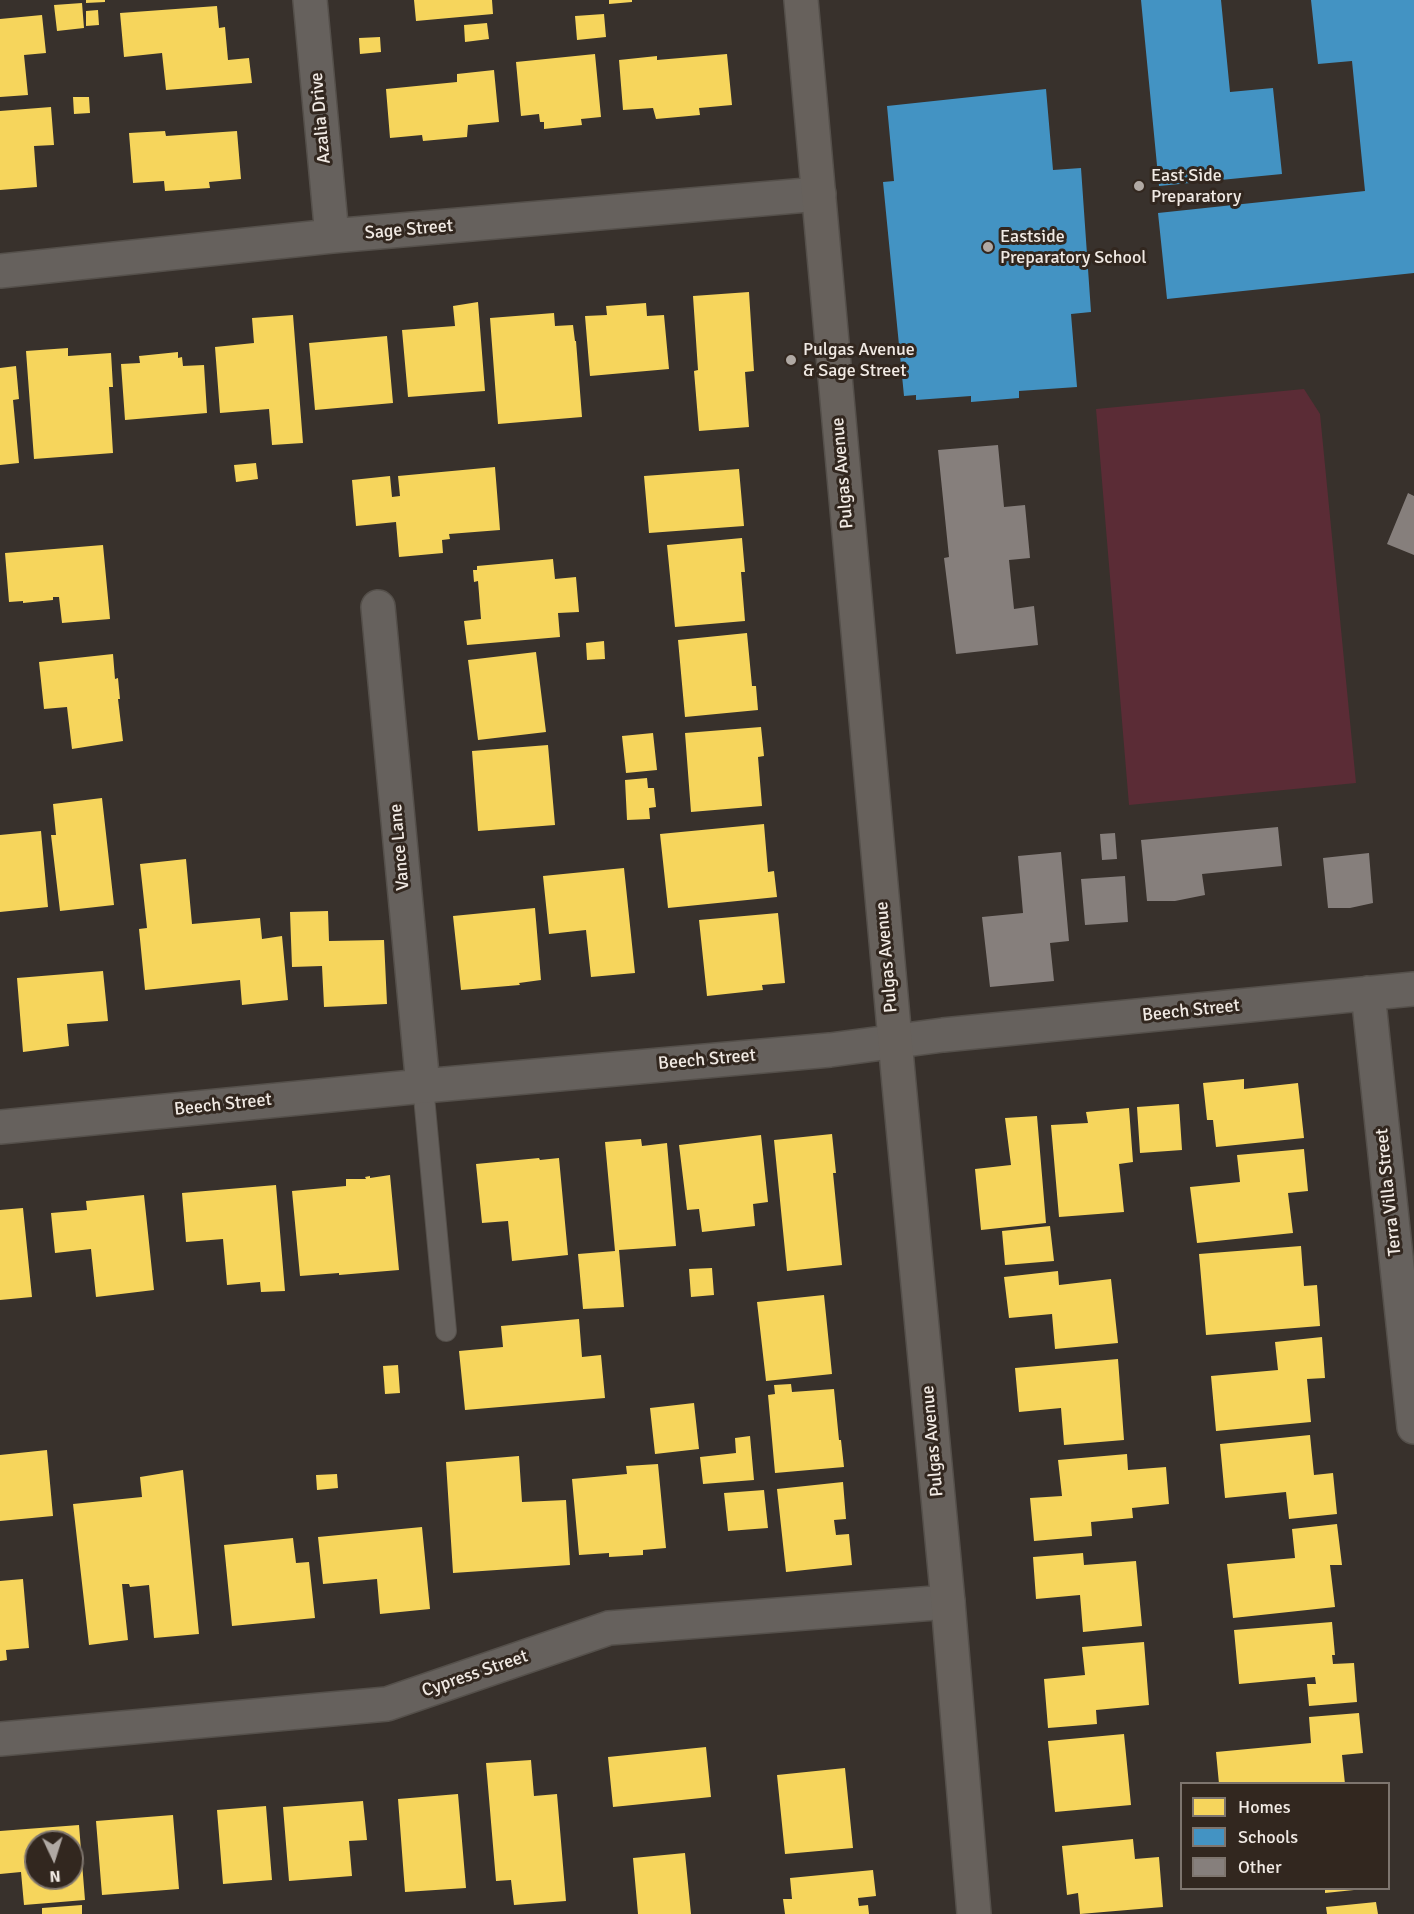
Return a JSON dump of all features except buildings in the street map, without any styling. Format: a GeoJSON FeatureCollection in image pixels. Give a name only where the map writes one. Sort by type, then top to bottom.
{"type":"FeatureCollection","features":[{"type":"Feature","properties":{"kind":"street","name":"Azalia Drive"},"geometry":{"type":"LineString","coordinates":[[310,0],[332,236]]}},
{"type":"Feature","properties":{"kind":"street","name":"Pulgas Avenue"},"geometry":{"type":"LineString","coordinates":[[801,0],[948,1602],[974,1914]]}},
{"type":"Feature","properties":{"kind":"street","name":"Sage Street"},"geometry":{"type":"LineString","coordinates":[[0,271],[332,236],[819,194]]}},
{"type":"Feature","properties":{"kind":"street","name":"Vance Lane"},"geometry":{"type":"LineString","coordinates":[[378,607],[423,1086]]}},
{"type":"Feature","properties":{"kind":"street","name":"Beech Street"},"geometry":{"type":"LineString","coordinates":[[0,1127],[896,1042],[943,1035],[1414,988]]}},
{"type":"Feature","properties":{"kind":"street","name":"Terra Villa Street"},"geometry":{"type":"LineString","coordinates":[[1368,993],[1414,1428]]}},
{"type":"Feature","properties":{"kind":"street","name":"Cypress Street"},"geometry":{"type":"LineString","coordinates":[[0,1739],[387,1704],[609,1628],[948,1602]]}},
{"type":"Feature","properties":{"kind":"lane"},"geometry":{"type":"LineString","coordinates":[[423,1086],[446,1331]]}},
{"type":"Feature","properties":{"kind":"shaded area"},"geometry":{"type":"Polygon","coordinates":[[[1304,389],[1320,414],[1356,783],[1129,805],[1096,409],[1304,389]]]}},
{"type":"Feature","properties":{"kind":"place","name":"East Side Preparatory"},"geometry":{"type":"Point","coordinates":[1139,186]}},
{"type":"Feature","properties":{"kind":"place","name":"Eastside Preparatory School"},"geometry":{"type":"Point","coordinates":[988,247]}},
{"type":"Feature","properties":{"kind":"place","name":"Pulgas Avenue & Sage Street"},"geometry":{"type":"Point","coordinates":[791,360]}}]}
